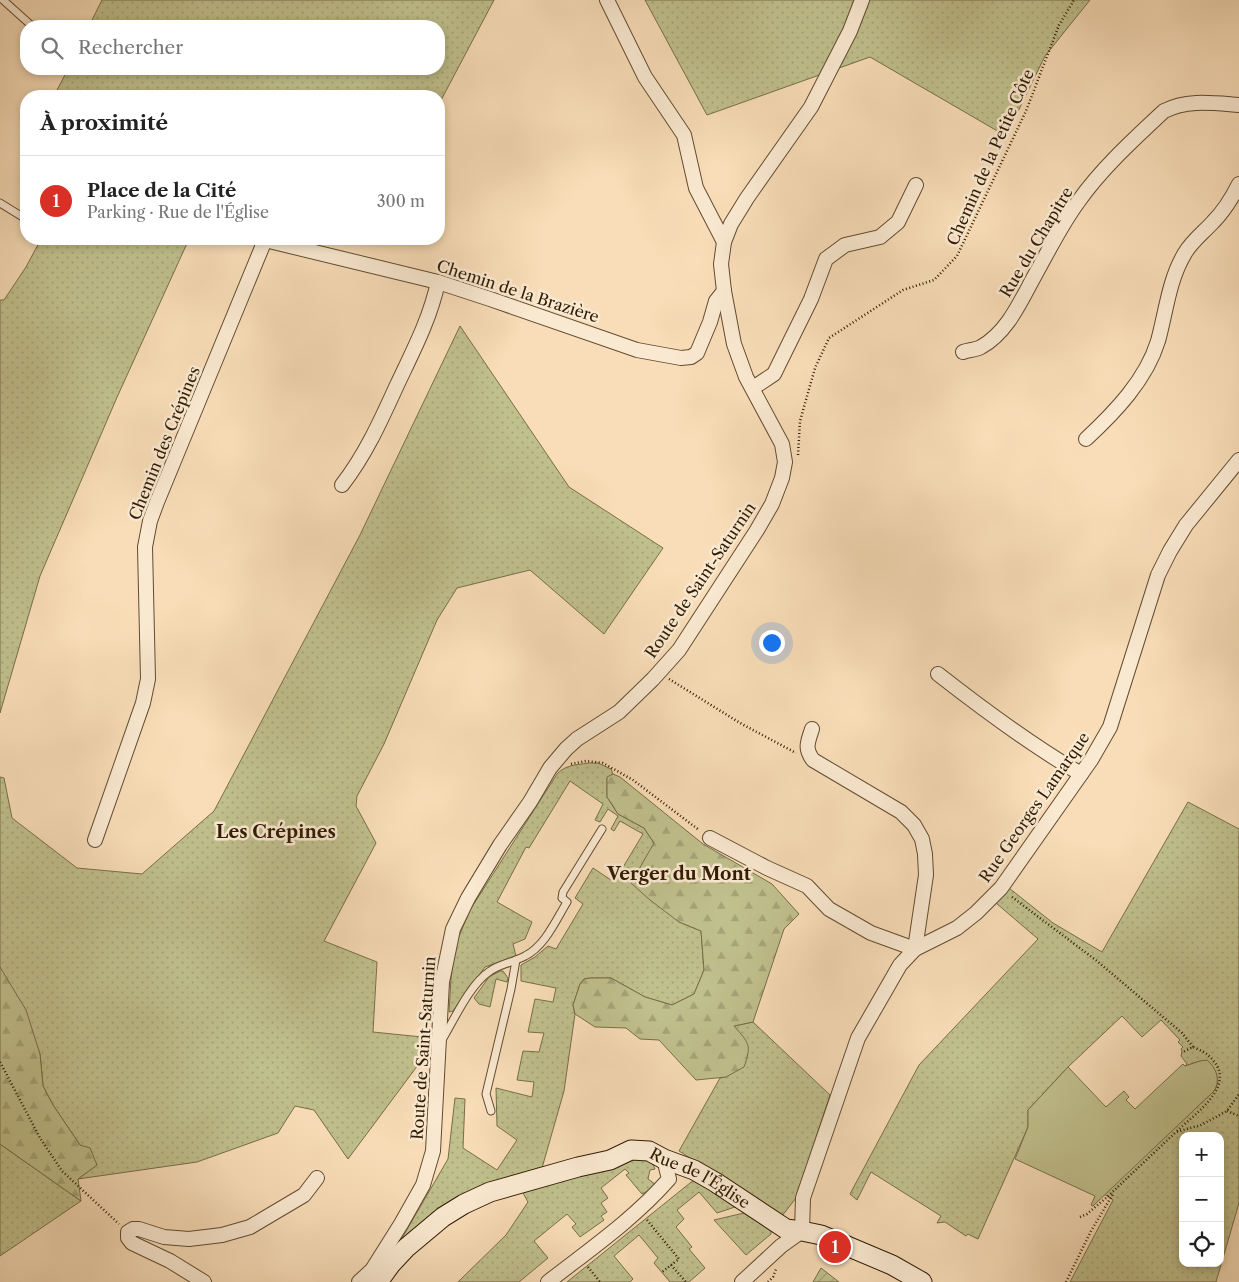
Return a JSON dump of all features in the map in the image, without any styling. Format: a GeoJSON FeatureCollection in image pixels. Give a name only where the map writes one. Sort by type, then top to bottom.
{"type":"FeatureCollection","features":[{"type":"Feature","properties":{"kind":"street"},"geometry":{"type":"LineString","coordinates":[[607,0],[645,77],[684,135],[696,188],[724,242]]}},
{"type":"Feature","properties":{"kind":"street","name":"Route de Saint-Saturnin"},"geometry":{"type":"LineString","coordinates":[[359,1282],[372,1270],[401,1224],[423,1185],[433,1151],[442,982],[453,929],[468,898],[550,768],[566,748],[619,712],[678,650],[772,504],[782,478],[785,462],[782,444],[746,377],[734,344],[721,264],[724,242],[731,224],[747,198],[811,107],[850,31],[862,0]]}},
{"type":"Feature","properties":{"kind":"street","name":"Rue du Chapitre"},"geometry":{"type":"LineString","coordinates":[[963,352],[980,348],[1005,325],[1016,310],[1078,201],[1107,168],[1164,111],[1175,105],[1188,103],[1239,105]]}},
{"type":"Feature","properties":{"kind":"street"},"geometry":{"type":"LineString","coordinates":[[1086,439],[1126,397],[1146,368],[1157,343],[1176,271],[1185,252],[1229,204],[1239,184]]}},
{"type":"Feature","properties":{"kind":"street"},"geometry":{"type":"LineString","coordinates":[[752,388],[774,374],[811,299],[826,259],[845,245],[880,237],[898,222],[916,185]]}},
{"type":"Feature","properties":{"kind":"street","name":"Chemin des Crépines"},"geometry":{"type":"LineString","coordinates":[[95,840],[143,703],[148,679],[145,547],[150,521],[156,502],[261,245]]}},
{"type":"Feature","properties":{"kind":"street","name":"Chemin de la Brazière"},"geometry":{"type":"LineString","coordinates":[[284,245],[438,282],[637,350],[681,358],[691,357],[697,353],[716,301],[724,291]]}},
{"type":"Feature","properties":{"kind":"street"},"geometry":{"type":"LineString","coordinates":[[342,485],[355,469],[376,431],[433,306],[438,282]]}},
{"type":"Feature","properties":{"kind":"street","name":"Rue Georges Lamarque"},"geometry":{"type":"LineString","coordinates":[[802,1230],[803,1198],[858,1038],[900,966],[915,949],[957,928],[976,913],[1001,888],[1081,774],[1110,727],[1158,575],[1170,550],[1186,525],[1239,460]]}},
{"type":"Feature","properties":{"kind":"street"},"geometry":{"type":"LineString","coordinates":[[938,674],[1023,738],[1081,774]]}},
{"type":"Feature","properties":{"kind":"street"},"geometry":{"type":"LineString","coordinates":[[710,838],[767,868],[807,886],[829,910],[871,933],[915,949],[926,875],[922,839],[914,825],[901,812],[813,760],[807,753],[812,729]]}},
{"type":"Feature","properties":{"kind":"street","name":"Rue de l'Église"},"geometry":{"type":"LineString","coordinates":[[378,1282],[406,1248],[443,1216],[464,1204],[490,1192],[610,1160],[631,1150],[649,1152],[694,1170],[716,1182],[786,1229],[802,1230],[821,1235],[884,1262],[922,1282]]}},
{"type":"Feature","properties":{"kind":"street"},"geometry":{"type":"LineString","coordinates":[[548,1282],[618,1227],[660,1190],[669,1180],[664,1159]]}},
{"type":"Feature","properties":{"kind":"street"},"geometry":{"type":"LineString","coordinates":[[204,1282],[170,1261],[132,1243],[128,1238],[128,1232],[133,1229],[139,1229],[164,1237],[189,1239],[222,1236],[250,1227],[304,1195],[317,1178]]}},
{"type":"Feature","properties":{"kind":"street"},"geometry":{"type":"LineString","coordinates":[[742,1282],[781,1246],[802,1230]]}},
{"type":"Feature","properties":{"kind":"lane"},"geometry":{"type":"LineString","coordinates":[[3,0],[25,20]]}},
{"type":"Feature","properties":{"kind":"lane"},"geometry":{"type":"LineString","coordinates":[[0,203],[20,215]]}},
{"type":"Feature","properties":{"kind":"lane"},"geometry":{"type":"LineString","coordinates":[[438,1047],[470,992],[489,971],[533,952],[543,940],[567,902],[562,898],[563,892],[602,829]]}},
{"type":"Feature","properties":{"kind":"lane"},"geometry":{"type":"LineString","coordinates":[[491,1111],[486,1094],[516,960]]}},
{"type":"Feature","properties":{"kind":"path","name":"Chemin de la Petite Côte"},"geometry":{"type":"LineString","coordinates":[[798,456],[800,421],[815,368],[829,338],[903,290],[934,280],[957,256],[1026,111],[1059,25],[1074,0]]}},
{"type":"Feature","properties":{"kind":"path"},"geometry":{"type":"LineString","coordinates":[[659,672],[740,723],[796,753],[807,753]]}},
{"type":"Feature","properties":{"kind":"path"},"geometry":{"type":"LineString","coordinates":[[550,768],[586,761],[603,763],[634,780],[710,838]]}},
{"type":"Feature","properties":{"kind":"path"},"geometry":{"type":"LineString","coordinates":[[1001,888],[1096,961],[1182,1033],[1193,1047],[1209,1055],[1219,1067],[1221,1081],[1218,1092],[1115,1190],[1087,1214],[1080,1216]]}},
{"type":"Feature","properties":{"kind":"path"},"geometry":{"type":"LineString","coordinates":[[1183,1052],[1193,1047]]}},
{"type":"Feature","properties":{"kind":"path"},"geometry":{"type":"LineString","coordinates":[[0,1062],[40,1138],[62,1171],[128,1232]]}},
{"type":"Feature","properties":{"kind":"path"},"geometry":{"type":"LineString","coordinates":[[1176,1132],[1201,1125],[1227,1111],[1239,1094]]}},
{"type":"Feature","properties":{"kind":"path"},"geometry":{"type":"LineString","coordinates":[[1227,1111],[1239,1116]]}},
{"type":"Feature","properties":{"kind":"path"},"geometry":{"type":"LineString","coordinates":[[1066,1282],[1091,1231],[1115,1190]]}},
{"type":"Feature","properties":{"kind":"path"},"geometry":{"type":"LineString","coordinates":[[646,1219],[678,1259],[662,1272]]}},
{"type":"Feature","properties":{"kind":"path"},"geometry":{"type":"LineString","coordinates":[[671,1265],[686,1282]]}},
{"type":"Feature","properties":{"kind":"path"},"geometry":{"type":"LineString","coordinates":[[587,1266],[600,1282]]}},
{"type":"Feature","properties":{"kind":"green space"},"geometry":{"type":"Polygon","coordinates":[[[102,0],[494,0],[445,93],[445,90],[57,90],[65,75],[445,75],[445,20],[92,20],[102,0]]]}},
{"type":"Feature","properties":{"kind":"green space"},"geometry":{"type":"Polygon","coordinates":[[[645,0],[1090,0],[1045,56],[1006,136],[870,57],[707,115],[645,0]]]}},
{"type":"Feature","properties":{"kind":"green space"},"geometry":{"type":"Polygon","coordinates":[[[38,245],[186,245],[118,395],[40,576],[0,713],[0,300],[4,300],[38,245]]]}},
{"type":"Feature","properties":{"kind":"green space"},"geometry":{"type":"Polygon","coordinates":[[[460,326],[569,487],[663,548],[604,634],[530,570],[457,588],[437,620],[384,744],[357,796],[356,806],[376,843],[324,941],[377,962],[373,1032],[432,1038],[433,1065],[418,1065],[348,1159],[314,1110],[295,1106],[278,1133],[197,1162],[78,1179],[97,1165],[80,1145],[53,1105],[43,1086],[40,1054],[0,968],[0,777],[4,778],[12,818],[77,868],[142,874],[214,811],[360,535],[460,326]]]}},
{"type":"Feature","properties":{"kind":"green space"},"geometry":{"type":"Polygon","coordinates":[[[598,763],[611,769],[613,774],[607,778],[607,797],[618,814],[644,828],[654,843],[679,922],[701,931],[704,970],[694,994],[672,1005],[645,997],[611,978],[584,979],[580,984],[573,1005],[575,1014],[564,1091],[542,1168],[484,1189],[395,1250],[448,1159],[455,1098],[465,1099],[463,1148],[497,1170],[517,1140],[497,1126],[496,1088],[532,1097],[534,1082],[517,1080],[523,1051],[539,1052],[544,1033],[528,1032],[535,999],[553,1002],[556,988],[521,981],[521,965],[535,957],[548,946],[556,949],[583,904],[575,898],[593,868],[614,882],[643,834],[620,821],[614,831],[611,829],[618,816],[608,809],[600,822],[595,820],[603,804],[570,781],[529,848],[526,847],[497,902],[532,922],[525,939],[513,944],[516,956],[485,967],[453,1011],[449,1012],[452,962],[457,941],[470,910],[557,774],[567,767],[598,763]]]}},
{"type":"Feature","properties":{"kind":"green space"},"geometry":{"type":"Polygon","coordinates":[[[613,774],[620,777],[703,844],[772,884],[799,914],[784,929],[753,1022],[734,1026],[748,1045],[748,1054],[744,1067],[726,1077],[696,1080],[659,1040],[640,1039],[626,1028],[595,1027],[575,1014],[573,1005],[580,984],[584,979],[611,978],[645,997],[672,1005],[694,994],[704,970],[701,931],[679,922],[631,883],[654,843],[644,828],[618,814],[607,797],[607,777],[613,774]]]}},
{"type":"Feature","properties":{"kind":"green space"},"geometry":{"type":"Polygon","coordinates":[[[1188,802],[1239,829],[1239,1203],[1224,1255],[1224,1132],[1179,1132],[1179,1267],[1220,1267],[1216,1282],[1070,1282],[1113,1200],[1104,1194],[1214,1091],[1218,1083],[1216,1073],[1200,1061],[1185,1066],[1187,1064],[1181,1056],[1181,1049],[1183,1047],[1178,1042],[1180,1040],[1161,1020],[1142,1037],[1122,1016],[1068,1067],[1028,1110],[1028,1127],[978,1239],[968,1234],[966,1236],[945,1222],[937,1223],[941,1216],[871,1172],[857,1200],[850,1194],[919,1065],[1038,939],[996,903],[1009,888],[1053,923],[1102,952],[1188,802]]]}},
{"type":"Feature","properties":{"kind":"green space"},"geometry":{"type":"Polygon","coordinates":[[[0,967],[26,1010],[40,1054],[43,1086],[53,1105],[80,1145],[90,1148],[97,1165],[78,1179],[81,1201],[0,1144],[0,967]]]}},
{"type":"Feature","properties":{"kind":"green space"},"geometry":{"type":"Polygon","coordinates":[[[503,971],[508,978],[507,982],[496,979],[490,1007],[479,1004],[474,998],[489,977],[503,971]]]}},
{"type":"Feature","properties":{"kind":"green space"},"geometry":{"type":"Polygon","coordinates":[[[753,1022],[830,1095],[796,1198],[782,1216],[679,1151],[720,1078],[726,1077],[734,1026],[753,1022]]]}},
{"type":"Feature","properties":{"kind":"green space"},"geometry":{"type":"Polygon","coordinates":[[[1207,1060],[1213,1067],[1217,1078],[1214,1091],[1093,1206],[1091,1205],[1095,1196],[1015,1159],[1028,1127],[1028,1110],[1068,1067],[1106,1107],[1124,1091],[1129,1097],[1126,1100],[1135,1109],[1183,1064],[1185,1066],[1207,1060]]]}},
{"type":"Feature","properties":{"kind":"green space"},"geometry":{"type":"Polygon","coordinates":[[[0,1144],[81,1201],[0,1256],[0,1144]]]}},
{"type":"Feature","properties":{"kind":"green space"},"geometry":{"type":"Polygon","coordinates":[[[637,1158],[648,1161],[654,1166],[655,1169],[650,1170],[648,1179],[655,1184],[652,1189],[642,1194],[626,1175],[629,1173],[625,1169],[601,1188],[608,1198],[601,1203],[607,1212],[601,1216],[604,1220],[580,1237],[572,1227],[576,1224],[567,1214],[534,1241],[548,1258],[519,1282],[458,1282],[506,1235],[528,1202],[523,1193],[547,1183],[615,1168],[637,1158]]]}},
{"type":"Feature","properties":{"kind":"green space"},"geometry":{"type":"Polygon","coordinates":[[[695,1179],[735,1207],[717,1213],[699,1192],[677,1210],[684,1219],[676,1227],[692,1247],[689,1249],[705,1268],[689,1282],[670,1282],[654,1263],[658,1258],[639,1235],[614,1256],[633,1279],[630,1282],[567,1282],[695,1179]]]}},
{"type":"Feature","properties":{"kind":"green space"},"geometry":{"type":"Polygon","coordinates":[[[744,1213],[771,1230],[771,1234],[746,1255],[714,1220],[744,1213]]]}},
{"type":"Feature","properties":{"kind":"green space"},"geometry":{"type":"Polygon","coordinates":[[[821,1268],[839,1282],[813,1282],[821,1268]]]}},
{"type":"Feature","properties":{"kind":"place","name":"Place de la Cité"},"geometry":{"type":"Point","coordinates":[835,1247]}},
{"type":"Feature","properties":{"kind":"district","name":"Les Crépines"},"geometry":{"type":"Point","coordinates":[276,832]}},
{"type":"Feature","properties":{"kind":"district","name":"Verger du Mont"},"geometry":{"type":"Point","coordinates":[679,874]}}]}
